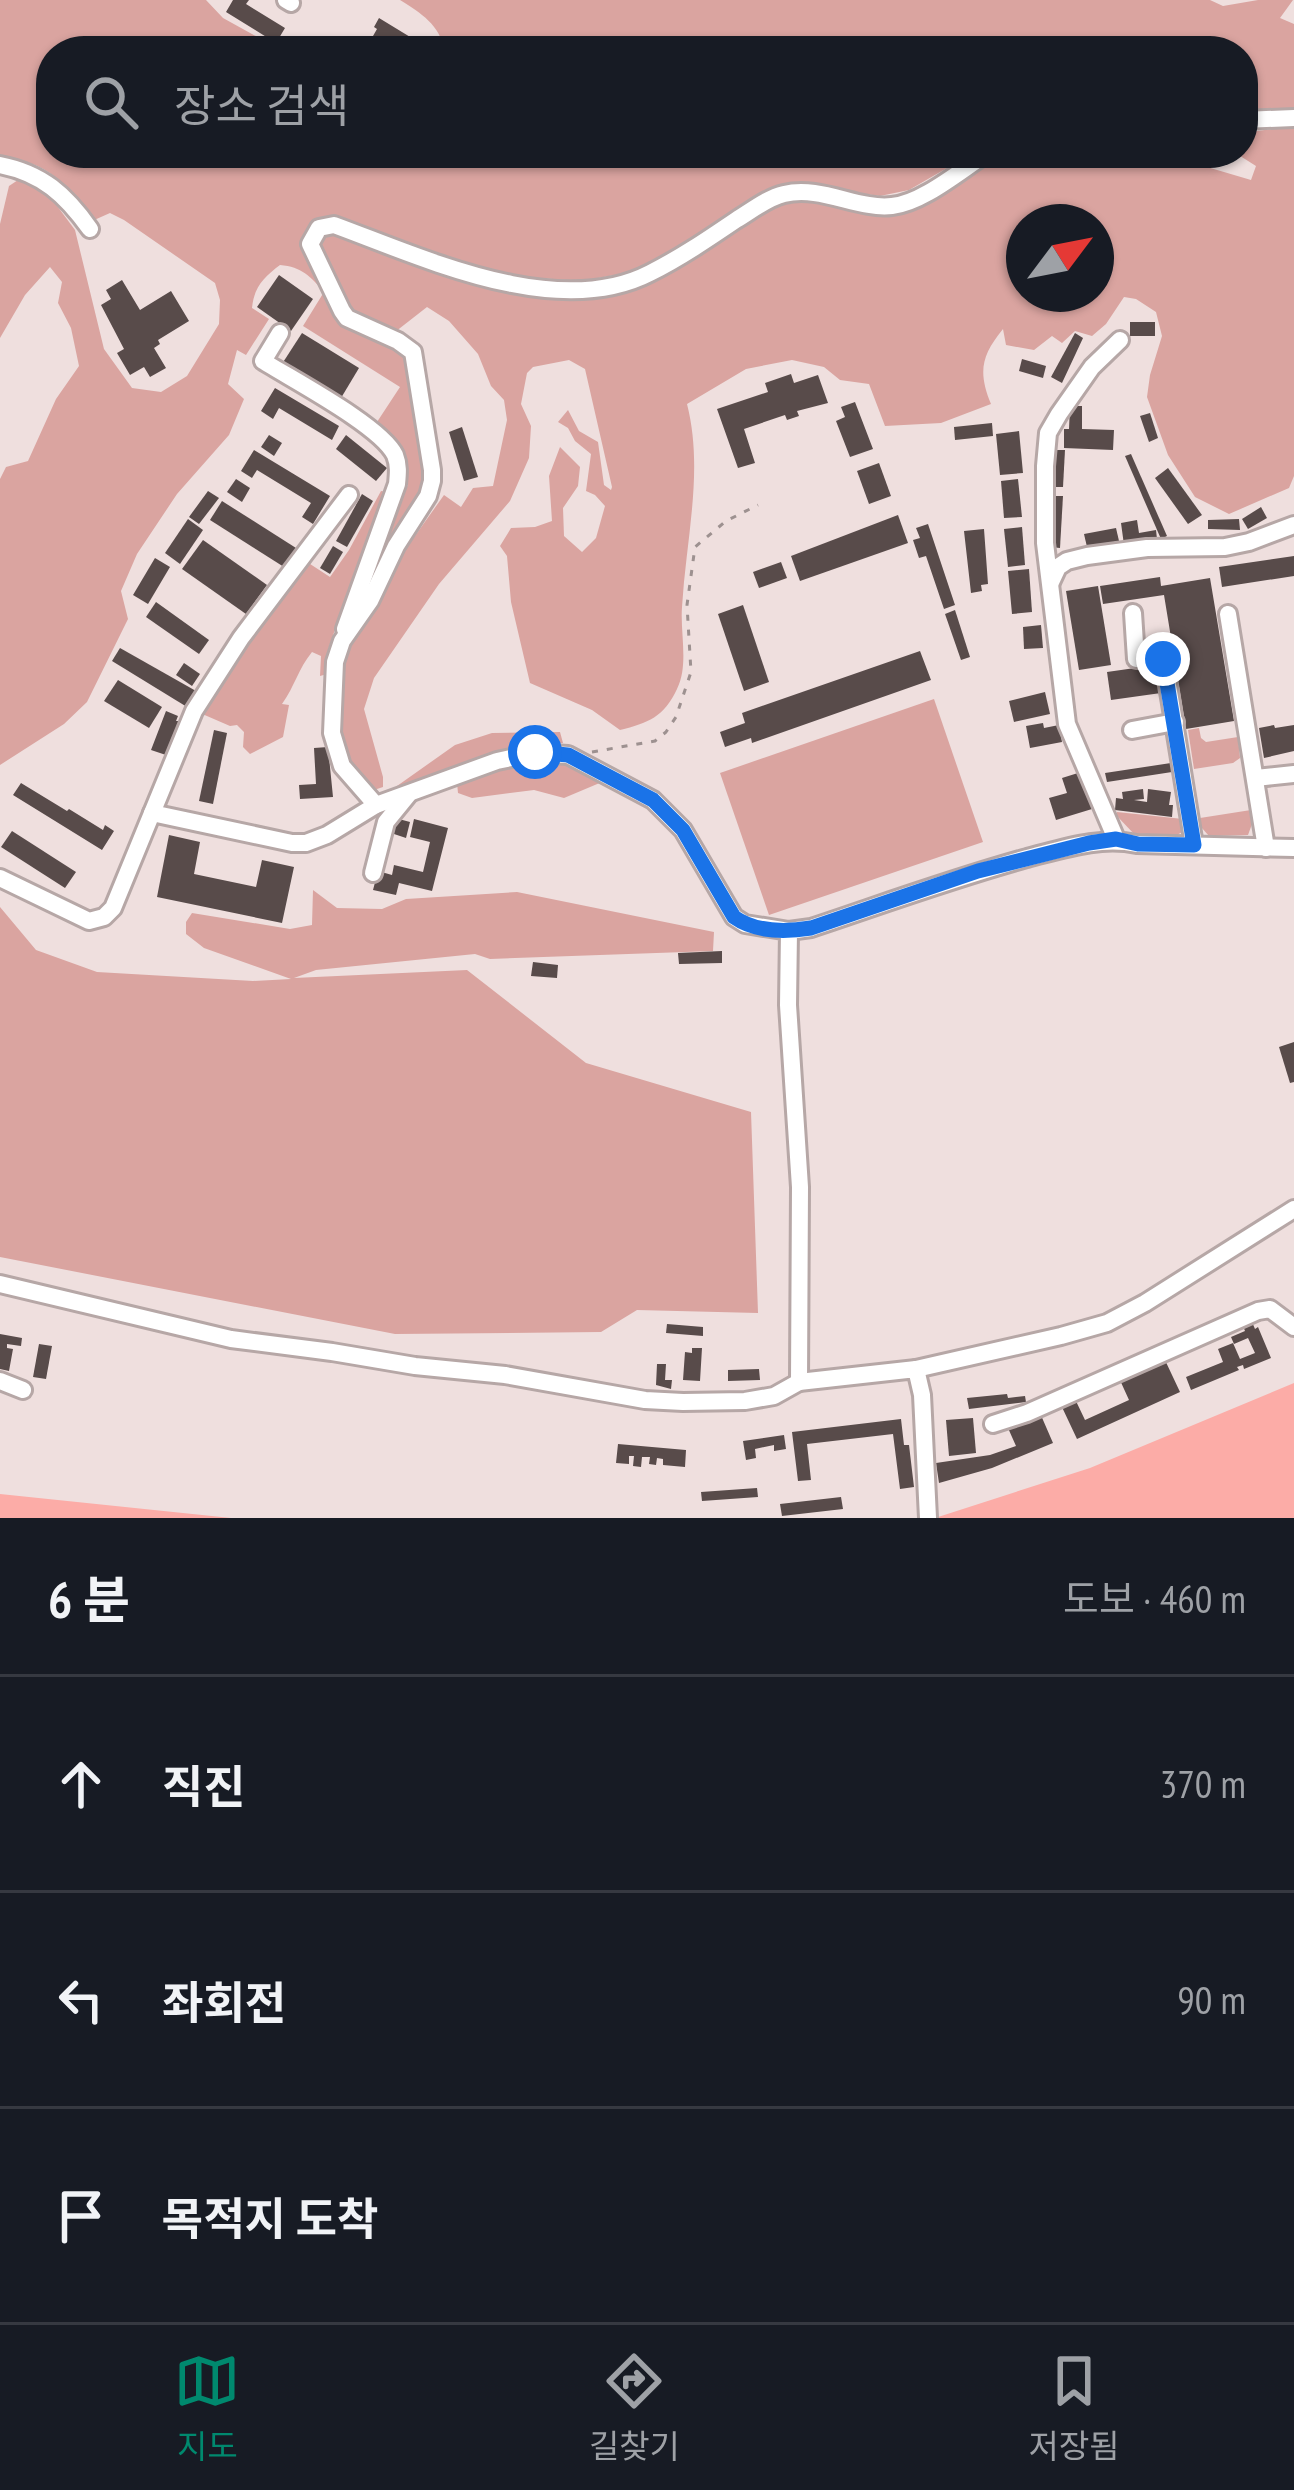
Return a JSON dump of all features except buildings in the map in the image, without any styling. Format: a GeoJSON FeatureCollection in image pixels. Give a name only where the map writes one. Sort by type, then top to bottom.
{"type":"FeatureCollection","features":[{"type":"Feature","properties":{"kind":"street"},"geometry":{"type":"LineString","coordinates":[[1258,119],[1294,118]]}},
{"type":"Feature","properties":{"kind":"street"},"geometry":{"type":"LineString","coordinates":[[0,165],[39,176],[71,203],[90,229]]}},
{"type":"Feature","properties":{"kind":"street"},"geometry":{"type":"LineString","coordinates":[[342,641],[370,601],[396,545],[428,496],[432,470],[413,352],[398,340],[347,318],[310,244],[319,228],[334,224],[480,278],[588,291],[646,276],[782,194],[805,192],[891,206],[915,199],[964,168]]}},
{"type":"Feature","properties":{"kind":"street"},"geometry":{"type":"LineString","coordinates":[[280,333],[262,361],[369,428],[386,442],[398,466],[397,484],[335,662],[332,733],[342,766],[376,805]]}},
{"type":"Feature","properties":{"kind":"street"},"geometry":{"type":"LineString","coordinates":[[1116,839],[1067,724],[1046,543],[1045,451],[1048,433],[1073,392],[1120,340]]}},
{"type":"Feature","properties":{"kind":"street"},"geometry":{"type":"LineString","coordinates":[[0,878],[89,921],[104,917],[113,908],[194,711],[349,495]]}},
{"type":"Feature","properties":{"kind":"street"},"geometry":{"type":"LineString","coordinates":[[1051,583],[1067,561],[1087,556],[1147,548],[1225,547],[1294,525]]}},
{"type":"Feature","properties":{"kind":"street"},"geometry":{"type":"LineString","coordinates":[[1132,613],[1136,659],[1163,659],[1194,845]]}},
{"type":"Feature","properties":{"kind":"street"},"geometry":{"type":"LineString","coordinates":[[1228,614],[1266,848]]}},
{"type":"Feature","properties":{"kind":"street"},"geometry":{"type":"LineString","coordinates":[[1132,730],[1175,722]]}},
{"type":"Feature","properties":{"kind":"street"},"geometry":{"type":"LineString","coordinates":[[152,813],[306,843],[376,805],[497,761],[535,752],[568,755],[653,800],[683,830],[740,922],[789,932],[978,871],[1089,843],[1116,839],[1138,844],[1294,848]]}},
{"type":"Feature","properties":{"kind":"street"},"geometry":{"type":"LineString","coordinates":[[1256,778],[1294,774]]}},
{"type":"Feature","properties":{"kind":"street"},"geometry":{"type":"LineString","coordinates":[[373,873],[386,822],[408,794]]}},
{"type":"Feature","properties":{"kind":"street"},"geometry":{"type":"LineString","coordinates":[[789,932],[788,1004],[800,1187],[799,1382]]}},
{"type":"Feature","properties":{"kind":"street"},"geometry":{"type":"LineString","coordinates":[[0,1284],[231,1339],[505,1375],[645,1400],[745,1401],[774,1396],[799,1382],[916,1369],[1107,1323],[1294,1209]]}},
{"type":"Feature","properties":{"kind":"street"},"geometry":{"type":"LineString","coordinates":[[993,1424],[1258,1311],[1270,1309],[1294,1327]]}},
{"type":"Feature","properties":{"kind":"street"},"geometry":{"type":"LineString","coordinates":[[916,1369],[922,1395],[928,1518]]}},
{"type":"Feature","properties":{"kind":"street"},"geometry":{"type":"LineString","coordinates":[[0,1381],[23,1390]]}},
{"type":"Feature","properties":{"kind":"path"},"geometry":{"type":"LineString","coordinates":[[568,755],[655,741],[666,732],[685,697],[691,672],[687,605],[694,547],[726,521],[758,505]]}},
{"type":"Feature","properties":{"kind":"shaded area"},"geometry":{"type":"Polygon","coordinates":[[[0,0],[206,0],[223,18],[256,36],[36,36],[36,166],[0,156],[0,0]]]}},
{"type":"Feature","properties":{"kind":"shaded area"},"geometry":{"type":"Polygon","coordinates":[[[400,0],[1210,0],[1223,6],[1293,0],[1280,18],[1294,24],[1294,110],[1258,113],[1258,36],[439,36],[422,15],[400,0]]]}},
{"type":"Feature","properties":{"kind":"shaded area"},"geometry":{"type":"Polygon","coordinates":[[[1294,126],[1294,476],[1289,488],[1229,514],[1195,497],[1168,455],[1147,397],[1162,336],[1156,312],[1136,299],[1124,297],[1114,312],[1106,324],[1092,336],[1075,331],[1062,343],[1052,336],[1034,350],[1006,345],[1003,329],[984,365],[991,404],[941,423],[885,426],[869,384],[840,380],[824,367],[792,360],[746,369],[687,404],[694,479],[682,607],[681,680],[661,712],[620,730],[592,710],[530,683],[511,602],[507,556],[500,546],[511,528],[552,521],[549,476],[560,447],[580,467],[578,486],[563,508],[564,536],[582,552],[596,538],[605,506],[586,491],[591,454],[558,422],[568,410],[579,431],[598,442],[604,485],[612,487],[585,369],[569,360],[533,367],[527,373],[521,404],[531,426],[529,458],[510,501],[439,584],[374,678],[364,709],[383,787],[374,790],[346,765],[336,731],[340,658],[395,564],[444,495],[461,507],[473,488],[493,486],[507,420],[504,400],[491,386],[478,354],[449,321],[427,307],[395,332],[350,317],[313,246],[326,228],[480,285],[591,297],[651,279],[778,202],[808,199],[895,211],[975,168],[1210,168],[1251,180],[1258,168],[1258,131],[1294,126]]]}},
{"type":"Feature","properties":{"kind":"shaded area"},"geometry":{"type":"Polygon","coordinates":[[[947,168],[909,190],[880,196],[801,185],[642,270],[582,281],[507,276],[337,221],[310,232],[328,297],[407,357],[426,481],[380,574],[364,588],[388,519],[408,485],[404,461],[377,422],[400,387],[303,326],[324,292],[305,273],[280,265],[261,283],[253,301],[252,308],[269,319],[246,355],[237,350],[228,384],[244,399],[229,435],[177,494],[137,554],[121,591],[128,619],[87,702],[64,724],[0,765],[0,479],[6,467],[28,461],[56,399],[79,366],[71,328],[58,303],[62,282],[50,267],[25,295],[0,338],[0,224],[9,186],[21,178],[46,191],[75,230],[104,349],[132,388],[161,392],[187,376],[219,324],[215,283],[124,220],[110,213],[92,221],[73,195],[44,169],[947,168]]]}},
{"type":"Feature","properties":{"kind":"shaded area"},"geometry":{"type":"Polygon","coordinates":[[[381,491],[387,492],[328,650],[327,674],[320,676],[321,656],[312,652],[282,704],[289,705],[283,737],[250,754],[237,725],[200,713],[307,562],[330,577],[381,491]]]}},
{"type":"Feature","properties":{"kind":"shaded area"},"geometry":{"type":"Polygon","coordinates":[[[934,699],[983,842],[769,915],[720,773],[934,699]]]}},
{"type":"Feature","properties":{"kind":"shaded area"},"geometry":{"type":"Polygon","coordinates":[[[1199,728],[1206,742],[1238,737],[1240,758],[1194,769],[1188,730],[1199,728]]]}},
{"type":"Feature","properties":{"kind":"shaded area"},"geometry":{"type":"Polygon","coordinates":[[[560,732],[563,743],[501,754],[397,786],[455,745],[492,733],[560,732]]]}},
{"type":"Feature","properties":{"kind":"shaded area"},"geometry":{"type":"Polygon","coordinates":[[[567,763],[602,782],[564,798],[534,790],[472,798],[458,793],[457,783],[501,767],[567,763]]]}},
{"type":"Feature","properties":{"kind":"shaded area"},"geometry":{"type":"Polygon","coordinates":[[[1251,810],[1248,835],[1209,836],[1201,827],[1200,818],[1251,810]]]}},
{"type":"Feature","properties":{"kind":"shaded area"},"geometry":{"type":"Polygon","coordinates":[[[1117,812],[1183,819],[1184,831],[1175,836],[1135,835],[1117,812]]]}},
{"type":"Feature","properties":{"kind":"shaded area"},"geometry":{"type":"Polygon","coordinates":[[[313,890],[337,908],[382,909],[406,899],[517,892],[714,932],[713,951],[490,959],[475,954],[316,970],[294,978],[467,970],[586,1063],[751,1112],[758,1313],[637,1310],[601,1332],[395,1334],[0,1257],[0,907],[36,950],[97,972],[291,979],[204,948],[186,934],[186,922],[192,913],[290,929],[312,925],[313,890]]]}},
{"type":"Feature","properties":{"kind":"shaded area"},"geometry":{"type":"Polygon","coordinates":[[[1294,1383],[1294,1518],[935,1518],[1090,1468],[1294,1383]]]}},
{"type":"Feature","properties":{"kind":"shaded area"},"geometry":{"type":"Polygon","coordinates":[[[0,1494],[231,1518],[0,1518],[0,1494]]]}},
{"type":"Feature","properties":{"kind":"route"},"geometry":{"type":"LineString","coordinates":[[535,752],[568,755],[653,800],[700,854],[734,917],[789,932],[978,871],[1089,843],[1116,839],[1194,845],[1163,659]]}}]}
